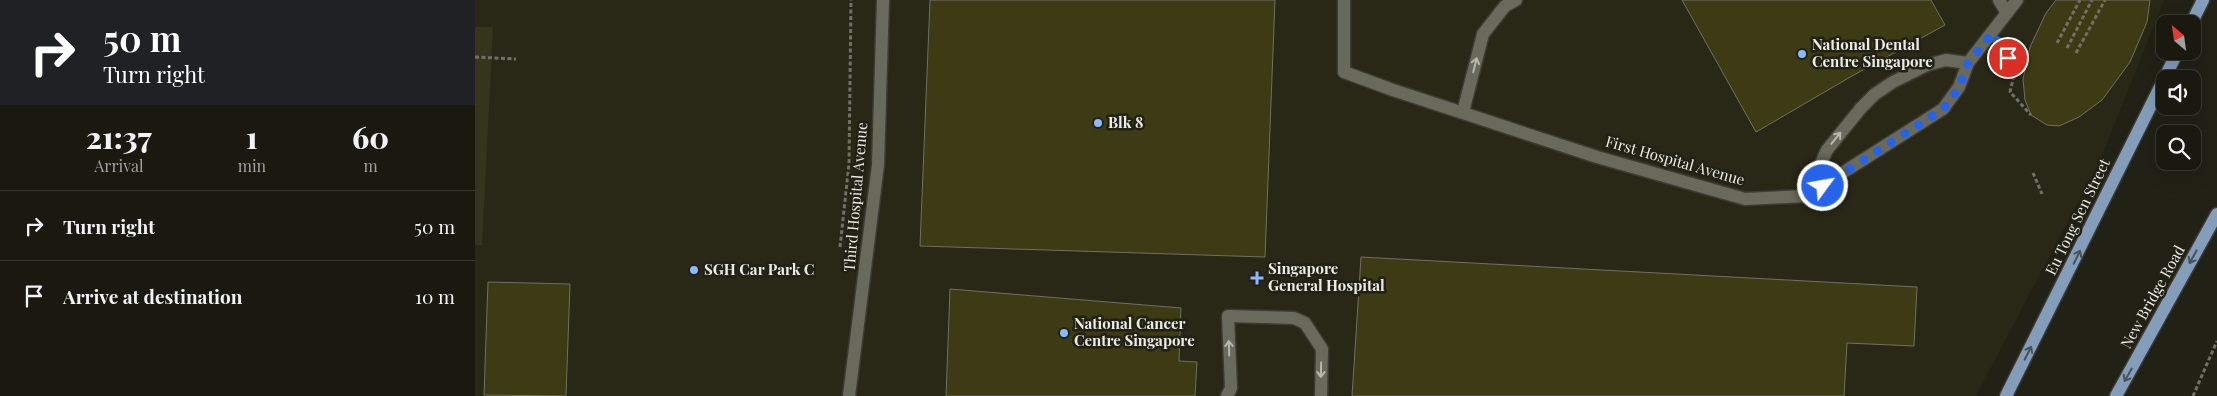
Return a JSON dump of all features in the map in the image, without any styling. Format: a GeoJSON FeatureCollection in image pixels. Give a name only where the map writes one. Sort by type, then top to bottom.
{"type":"FeatureCollection","features":[{"type":"Feature","properties":{"kind":"main road"},"geometry":{"type":"LineString","coordinates":[[2196,15],[2203,0]]}},
{"type":"Feature","properties":{"kind":"main road","name":"Eu Tong Sen Street"},"geometry":{"type":"LineString","coordinates":[[2006,396],[2174,60]]}},
{"type":"Feature","properties":{"kind":"main road","name":"New Bridge Road"},"geometry":{"type":"LineString","coordinates":[[2116,396],[2217,214]]}},
{"type":"Feature","properties":{"kind":"street","name":"Third Hospital Avenue"},"geometry":{"type":"LineString","coordinates":[[849,396],[878,165],[883,0]]}},
{"type":"Feature","properties":{"kind":"street","name":"First Hospital Avenue"},"geometry":{"type":"LineString","coordinates":[[1345,0],[1344,72],[1597,157],[1745,199],[1806,196],[1943,109],[1959,88],[1968,63],[2017,0]]}},
{"type":"Feature","properties":{"kind":"street"},"geometry":{"type":"LineString","coordinates":[[1463,112],[1483,34],[1505,6],[1516,0]]}},
{"type":"Feature","properties":{"kind":"street"},"geometry":{"type":"LineString","coordinates":[[1999,0],[2007,13]]}},
{"type":"Feature","properties":{"kind":"street"},"geometry":{"type":"LineString","coordinates":[[1806,196],[1827,150],[1861,108],[1875,94],[1899,78],[1927,65],[1946,60],[1968,63]]}},
{"type":"Feature","properties":{"kind":"street"},"geometry":{"type":"LineString","coordinates":[[1227,396],[1231,388],[1228,316],[1294,318],[1305,323],[1322,349],[1321,396]]}},
{"type":"Feature","properties":{"kind":"path"},"geometry":{"type":"LineString","coordinates":[[840,247],[849,164],[851,0]]}},
{"type":"Feature","properties":{"kind":"path"},"geometry":{"type":"LineString","coordinates":[[2057,43],[2080,0]]}},
{"type":"Feature","properties":{"kind":"path"},"geometry":{"type":"LineString","coordinates":[[2067,48],[2093,0]]}},
{"type":"Feature","properties":{"kind":"path"},"geometry":{"type":"LineString","coordinates":[[2076,53],[2105,0]]}},
{"type":"Feature","properties":{"kind":"path"},"geometry":{"type":"LineString","coordinates":[[1992,33],[2015,71],[2010,92],[2031,115]]}},
{"type":"Feature","properties":{"kind":"path"},"geometry":{"type":"LineString","coordinates":[[475,57],[516,59]]}},
{"type":"Feature","properties":{"kind":"path"},"geometry":{"type":"LineString","coordinates":[[2033,173],[2042,194]]}},
{"type":"Feature","properties":{"kind":"path"},"geometry":{"type":"LineString","coordinates":[[2193,396],[2217,341]]}},
{"type":"Feature","properties":{"kind":"shaded area","name":"Singapore General Hospital"},"geometry":{"type":"Polygon","coordinates":[[[475,0],[2164,0],[2158,15],[2156,15],[2156,20],[2100,160],[1976,396],[475,396],[475,0]]]}},
{"type":"Feature","properties":{"kind":"shaded area"},"geometry":{"type":"Polygon","coordinates":[[[475,27],[493,27],[482,245],[475,245],[475,27]]]}},
{"type":"Feature","properties":{"kind":"building","name":"Blk 8"},"geometry":{"type":"Polygon","coordinates":[[[930,0],[1275,0],[1265,257],[920,246],[930,0]]]}},
{"type":"Feature","properties":{"kind":"building","name":"National Dental Centre Singapore"},"geometry":{"type":"Polygon","coordinates":[[[1682,0],[1931,0],[1945,25],[1756,132],[1682,0]]]}},
{"type":"Feature","properties":{"kind":"building"},"geometry":{"type":"Polygon","coordinates":[[[2056,0],[2150,0],[2147,22],[2130,62],[2102,100],[2079,117],[2059,126],[2047,125],[2031,115],[2025,100],[2023,79],[2030,47],[2046,13],[2056,0]]]}},
{"type":"Feature","properties":{"kind":"building"},"geometry":{"type":"Polygon","coordinates":[[[1361,257],[1917,287],[1914,346],[1847,343],[1844,396],[1352,396],[1361,257]]]}},
{"type":"Feature","properties":{"kind":"building"},"geometry":{"type":"Polygon","coordinates":[[[488,282],[570,284],[566,396],[484,395],[488,282]]]}},
{"type":"Feature","properties":{"kind":"building","name":"National Cancer Centre Singapore"},"geometry":{"type":"Polygon","coordinates":[[[950,289],[1181,308],[1179,361],[1197,362],[1195,396],[946,396],[950,289]]]}},
{"type":"Feature","properties":{"kind":"place","name":"National Dental Centre Singapore"},"geometry":{"type":"Point","coordinates":[1802,54]}},
{"type":"Feature","properties":{"kind":"place","name":"Blk 8"},"geometry":{"type":"Point","coordinates":[1098,123]}},
{"type":"Feature","properties":{"kind":"place","name":"SGH Car Park C"},"geometry":{"type":"Point","coordinates":[694,270]}},
{"type":"Feature","properties":{"kind":"place","name":"Singapore General Hospital"},"geometry":{"type":"Point","coordinates":[1257,278]}},
{"type":"Feature","properties":{"kind":"place","name":"National Cancer Centre Singapore"},"geometry":{"type":"Point","coordinates":[1064,333]}},
{"type":"Feature","properties":{"kind":"route"},"geometry":{"type":"LineString","coordinates":[[1823,186],[1943,109],[1959,88],[1968,63],[1992,33],[2008,58]]}}]}
